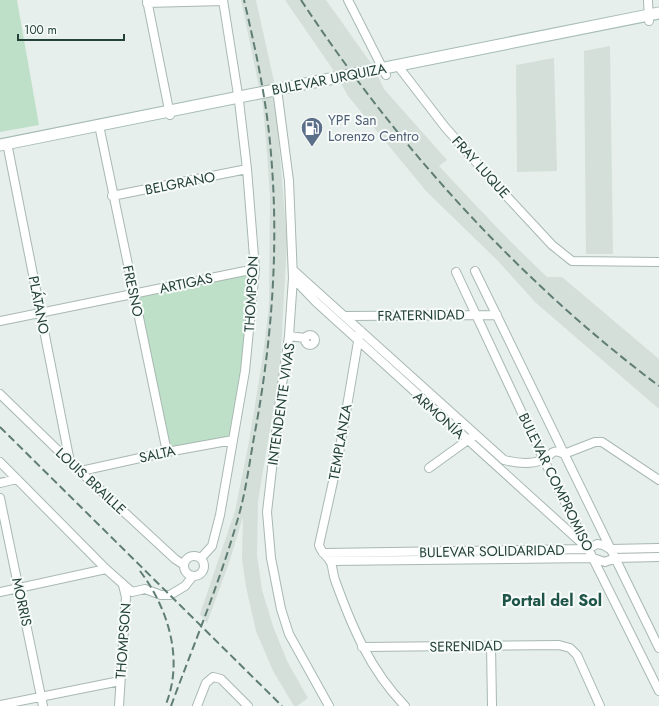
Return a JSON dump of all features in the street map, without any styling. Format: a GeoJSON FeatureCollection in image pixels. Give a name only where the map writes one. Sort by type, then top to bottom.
{"type":"FeatureCollection","features":[{"type":"Feature","properties":{"kind":"main road","name":"BULEVAR URQUIZA"},"geometry":{"type":"LineString","coordinates":[[3,148],[277,91],[384,72],[654,17]]}},
{"type":"Feature","properties":{"kind":"main road","name":"BULEVAR URQUIZA"},"geometry":{"type":"LineString","coordinates":[[3,148],[100,130],[169,113]]}},
{"type":"Feature","properties":{"kind":"street"},"geometry":{"type":"LineString","coordinates":[[348,0],[384,72]]}},
{"type":"Feature","properties":{"kind":"street"},"geometry":{"type":"LineString","coordinates":[[648,0],[654,17]]}},
{"type":"Feature","properties":{"kind":"street"},"geometry":{"type":"LineString","coordinates":[[169,113],[147,1],[223,1]]}},
{"type":"Feature","properties":{"kind":"street","name":"THOMPSON"},"geometry":{"type":"LineString","coordinates":[[201,558],[212,546],[220,515],[245,371],[255,269],[247,169],[239,99],[223,1]]}},
{"type":"Feature","properties":{"kind":"street","name":"FRAY LUQUE"},"geometry":{"type":"LineString","coordinates":[[399,69],[445,126],[500,189],[552,245],[572,261],[659,262]]}},
{"type":"Feature","properties":{"kind":"street","name":"INTENDENTE VIVAS"},"geometry":{"type":"LineString","coordinates":[[277,91],[290,194],[293,274],[290,336],[280,399],[267,512],[271,558],[281,609],[289,634],[329,706]]}},
{"type":"Feature","properties":{"kind":"street","name":"FRESNO"},"geometry":{"type":"LineString","coordinates":[[100,130],[112,196],[167,452]]}},
{"type":"Feature","properties":{"kind":"street","name":"PLÁTANO"},"geometry":{"type":"LineString","coordinates":[[3,148],[40,314],[70,462]]}},
{"type":"Feature","properties":{"kind":"street","name":"BELGRANO"},"geometry":{"type":"LineString","coordinates":[[112,196],[247,169]]}},
{"type":"Feature","properties":{"kind":"street","name":"ARTIGAS"},"geometry":{"type":"LineString","coordinates":[[0,321],[134,295],[255,269]]}},
{"type":"Feature","properties":{"kind":"street","name":"BULEVAR COMPROMISO"},"geometry":{"type":"LineString","coordinates":[[476,271],[659,648]]}},
{"type":"Feature","properties":{"kind":"street","name":"BULEVAR COMPROMISO"},"geometry":{"type":"LineString","coordinates":[[456,272],[544,460],[659,691]]}},
{"type":"Feature","properties":{"kind":"street","name":"ARMONÍA"},"geometry":{"type":"LineString","coordinates":[[293,274],[345,316],[504,460],[518,463],[544,460],[552,452],[564,454]]}},
{"type":"Feature","properties":{"kind":"street","name":"ARMONÍA"},"geometry":{"type":"LineString","coordinates":[[293,274],[316,302],[588,549]]}},
{"type":"Feature","properties":{"kind":"street","name":"FRATERNIDAD"},"geometry":{"type":"LineString","coordinates":[[345,316],[497,315]]}},
{"type":"Feature","properties":{"kind":"street","name":"TEMPLANZA"},"geometry":{"type":"LineString","coordinates":[[323,553],[319,545],[338,459],[357,340],[360,330]]}},
{"type":"Feature","properties":{"kind":"street"},"geometry":{"type":"LineString","coordinates":[[290,336],[305,338]]}},
{"type":"Feature","properties":{"kind":"street","name":"LOUIS BRAILLE"},"geometry":{"type":"LineString","coordinates":[[0,394],[70,462],[175,559],[184,564]]}},
{"type":"Feature","properties":{"kind":"street"},"geometry":{"type":"LineString","coordinates":[[429,468],[476,434]]}},
{"type":"Feature","properties":{"kind":"street","name":"SALTA"},"geometry":{"type":"LineString","coordinates":[[81,471],[167,452],[233,440]]}},
{"type":"Feature","properties":{"kind":"street"},"geometry":{"type":"LineString","coordinates":[[564,454],[595,442],[602,442],[659,480]]}},
{"type":"Feature","properties":{"kind":"street"},"geometry":{"type":"LineString","coordinates":[[0,462],[123,585]]}},
{"type":"Feature","properties":{"kind":"street"},"geometry":{"type":"LineString","coordinates":[[0,482],[17,479]]}},
{"type":"Feature","properties":{"kind":"street","name":"MORRIS"},"geometry":{"type":"LineString","coordinates":[[0,498],[43,706]]}},
{"type":"Feature","properties":{"kind":"street","name":"BULEVAR SOLIDARIDAD"},"geometry":{"type":"LineString","coordinates":[[323,553],[588,549],[597,544],[603,545],[610,549],[659,548]]}},
{"type":"Feature","properties":{"kind":"street"},"geometry":{"type":"LineString","coordinates":[[323,553],[330,561],[335,579],[362,647],[388,689],[405,706]]}},
{"type":"Feature","properties":{"kind":"street"},"geometry":{"type":"LineString","coordinates":[[195,556],[201,558],[204,564],[203,570],[199,575],[193,576],[187,573],[184,564],[189,557],[195,556]]}},
{"type":"Feature","properties":{"kind":"street","name":"BULEVAR SOLIDARIDAD"},"geometry":{"type":"LineString","coordinates":[[330,561],[593,558],[604,562],[615,558],[659,557]]}},
{"type":"Feature","properties":{"kind":"street"},"geometry":{"type":"LineString","coordinates":[[0,592],[106,569]]}},
{"type":"Feature","properties":{"kind":"street","name":"THOMPSON"},"geometry":{"type":"LineString","coordinates":[[123,585],[132,592],[145,589],[161,595],[170,595],[184,586],[193,576]]}},
{"type":"Feature","properties":{"kind":"street","name":"THOMPSON"},"geometry":{"type":"LineString","coordinates":[[119,706],[126,597],[123,585]]}},
{"type":"Feature","properties":{"kind":"street","name":"SERENIDAD"},"geometry":{"type":"LineString","coordinates":[[362,647],[559,644],[570,648],[577,656],[600,706]]}},
{"type":"Feature","properties":{"kind":"street"},"geometry":{"type":"LineString","coordinates":[[491,645],[492,706]]}},
{"type":"Feature","properties":{"kind":"street"},"geometry":{"type":"LineString","coordinates":[[197,706],[206,683],[213,676],[221,679],[248,706]]}},
{"type":"Feature","properties":{"kind":"street"},"geometry":{"type":"LineString","coordinates":[[0,705],[120,681]]}},
{"type":"Feature","properties":{"kind":"shaded area"},"geometry":{"type":"Polygon","coordinates":[[[241,0],[256,0],[275,86],[272,87],[276,108],[287,240],[280,369],[258,501],[257,555],[262,590],[274,629],[288,663],[308,698],[297,706],[294,706],[273,671],[256,631],[246,587],[242,559],[243,517],[229,563],[207,623],[200,614],[235,511],[249,442],[263,355],[269,305],[270,198],[263,106],[241,0]]]}},
{"type":"Feature","properties":{"kind":"shaded area"},"geometry":{"type":"Polygon","coordinates":[[[285,0],[326,0],[373,66],[384,89],[447,160],[439,166],[509,240],[547,277],[562,277],[659,359],[659,409],[535,302],[498,261],[426,191],[348,96],[336,74],[285,0]]]}},
{"type":"Feature","properties":{"kind":"shaded area"},"geometry":{"type":"Polygon","coordinates":[[[610,46],[613,254],[586,254],[584,51],[610,46]]]}},
{"type":"Feature","properties":{"kind":"shaded area"},"geometry":{"type":"Polygon","coordinates":[[[554,58],[557,171],[517,172],[516,65],[554,58]]]}},
{"type":"Feature","properties":{"kind":"green space"},"geometry":{"type":"Polygon","coordinates":[[[0,0],[17,0],[39,125],[0,132],[0,0]]]}},
{"type":"Feature","properties":{"kind":"green space"},"geometry":{"type":"Polygon","coordinates":[[[255,269],[233,440],[167,452],[133,295],[255,269]]]}},
{"type":"Feature","properties":{"kind":"railway"},"geometry":{"type":"LineString","coordinates":[[171,706],[217,585],[240,511],[247,481],[261,397],[270,328],[274,259],[271,154],[267,115],[253,38],[244,0]]}},
{"type":"Feature","properties":{"kind":"railway"},"geometry":{"type":"LineString","coordinates":[[301,0],[338,54],[378,107],[420,159],[464,208],[509,256],[557,302],[607,345],[659,386]]}},
{"type":"Feature","properties":{"kind":"railway"},"geometry":{"type":"LineString","coordinates":[[0,427],[282,706]]}},
{"type":"Feature","properties":{"kind":"railway"},"geometry":{"type":"LineString","coordinates":[[140,571],[150,585],[158,601],[170,634],[173,652],[173,669],[171,687],[166,704]]}},
{"type":"Feature","properties":{"kind":"place","name":"YPF San Lorenzo Centro"},"geometry":{"type":"Point","coordinates":[312,148]}},
{"type":"Feature","properties":{"kind":"district","name":"Portal del Sol"},"geometry":{"type":"Point","coordinates":[552,600]}}]}
